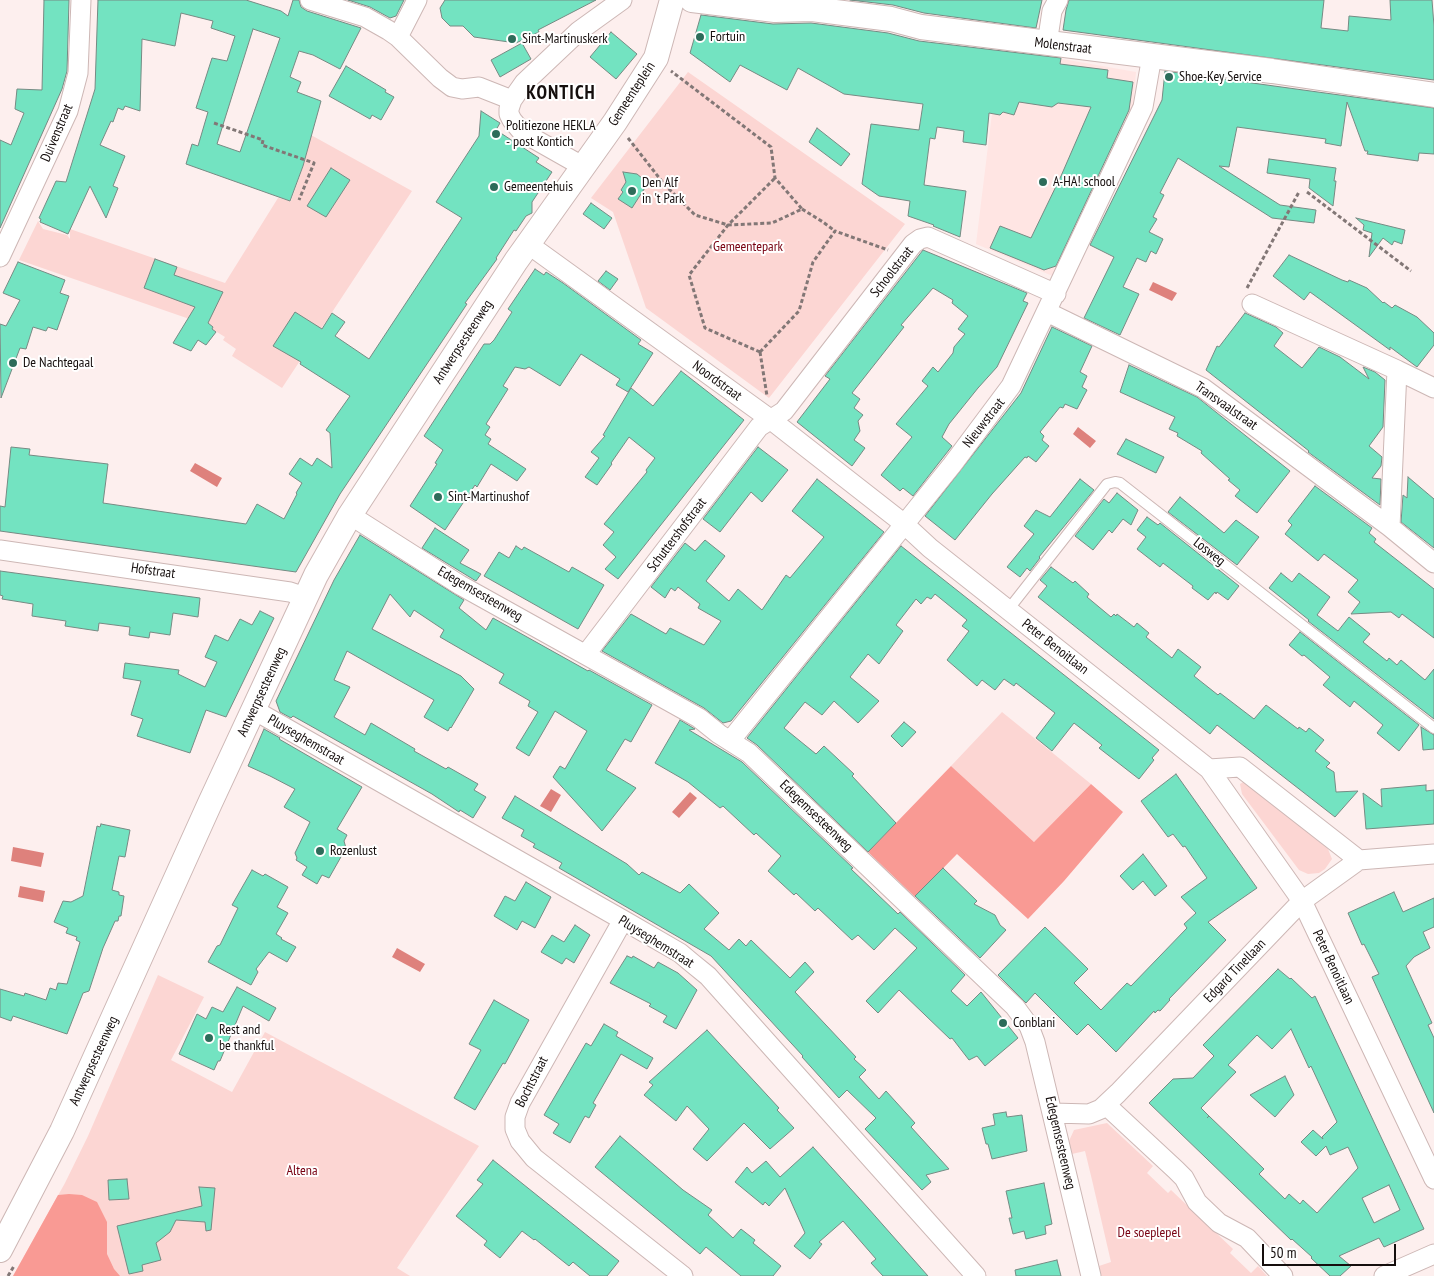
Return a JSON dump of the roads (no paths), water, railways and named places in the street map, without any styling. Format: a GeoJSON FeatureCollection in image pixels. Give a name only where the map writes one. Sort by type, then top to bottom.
{"type":"FeatureCollection","features":[{"type":"Feature","properties":{"kind":"street","name":"Duivenstraat"},"geometry":{"type":"LineString","coordinates":[[0,257],[68,111],[78,74],[81,0]]}},
{"type":"Feature","properties":{"kind":"street"},"geometry":{"type":"LineString","coordinates":[[310,0],[376,22],[398,36],[440,78],[452,87],[462,89],[479,87],[512,100]]}},
{"type":"Feature","properties":{"kind":"street"},"geometry":{"type":"LineString","coordinates":[[398,36],[417,0]]}},
{"type":"Feature","properties":{"kind":"street"},"geometry":{"type":"LineString","coordinates":[[582,166],[522,132],[509,114],[512,100],[524,83],[579,31],[622,0]]}},
{"type":"Feature","properties":{"kind":"street","name":"Gemeenteplein"},"geometry":{"type":"LineString","coordinates":[[582,166],[615,122],[656,58],[672,0]]}},
{"type":"Feature","properties":{"kind":"street","name":"Molenstraat"},"geometry":{"type":"LineString","coordinates":[[692,0],[775,10],[812,9],[891,19],[921,27],[1272,71],[1434,95]]}},
{"type":"Feature","properties":{"kind":"street"},"geometry":{"type":"LineString","coordinates":[[1047,44],[1052,12],[1058,0]]}},
{"type":"Feature","properties":{"kind":"street","name":"Nieuwstraat"},"geometry":{"type":"LineString","coordinates":[[730,741],[903,523],[952,465],[1005,395],[1056,294],[1143,107],[1152,56]]}},
{"type":"Feature","properties":{"kind":"street","name":"Antwerpsesteenweg"},"geometry":{"type":"LineString","coordinates":[[0,1250],[62,1131],[305,597],[350,515],[528,244],[582,166]]}},
{"type":"Feature","properties":{"kind":"street","name":"Schoolstraat"},"geometry":{"type":"LineString","coordinates":[[770,419],[784,411],[914,244],[920,239],[928,237],[1056,294]]}},
{"type":"Feature","properties":{"kind":"street","name":"Noordstraat"},"geometry":{"type":"LineString","coordinates":[[528,244],[770,419],[903,523]]}},
{"type":"Feature","properties":{"kind":"street"},"geometry":{"type":"LineString","coordinates":[[1252,304],[1434,388]]}},
{"type":"Feature","properties":{"kind":"street","name":"Transvaalstraat"},"geometry":{"type":"LineString","coordinates":[[1047,312],[1203,388],[1390,526],[1434,563]]}},
{"type":"Feature","properties":{"kind":"street"},"geometry":{"type":"LineString","coordinates":[[1390,526],[1397,370]]}},
{"type":"Feature","properties":{"kind":"street","name":"Schuttershofstraat"},"geometry":{"type":"LineString","coordinates":[[586,654],[759,427],[770,419]]}},
{"type":"Feature","properties":{"kind":"street","name":"Edegemsesteenweg"},"geometry":{"type":"LineString","coordinates":[[350,515],[460,585],[699,718],[757,760],[1014,1007],[1029,1026],[1034,1037],[1091,1276]]}},
{"type":"Feature","properties":{"kind":"street","name":"Peter Benoitlaan"},"geometry":{"type":"LineString","coordinates":[[903,523],[930,548],[1209,769],[1302,901],[1434,1179]]}},
{"type":"Feature","properties":{"kind":"street","name":"Hofstraat"},"geometry":{"type":"LineString","coordinates":[[0,550],[290,592],[305,597]]}},
{"type":"Feature","properties":{"kind":"street","name":"Pluyseghemstraat"},"geometry":{"type":"LineString","coordinates":[[254,710],[680,954],[708,976],[976,1276]]}},
{"type":"Feature","properties":{"kind":"street"},"geometry":{"type":"LineString","coordinates":[[1209,769],[1240,767],[1359,860],[1434,854]]}},
{"type":"Feature","properties":{"kind":"street","name":"Edgard Tinellaan"},"geometry":{"type":"LineString","coordinates":[[1053,1113],[1089,1114],[1106,1105],[1302,901],[1359,860]]}},
{"type":"Feature","properties":{"kind":"street","name":"Bochtstraat"},"geometry":{"type":"LineString","coordinates":[[623,920],[520,1102],[515,1117],[515,1129],[520,1141],[534,1158],[683,1276]]}},
{"type":"Feature","properties":{"kind":"street"},"geometry":{"type":"LineString","coordinates":[[1106,1105],[1180,1174],[1197,1202],[1219,1223],[1246,1238],[1283,1276]]}},
{"type":"Feature","properties":{"kind":"street"},"geometry":{"type":"LineString","coordinates":[[1384,1276],[1434,1254]]}},
{"type":"Feature","properties":{"kind":"lane","name":"Losweg"},"geometry":{"type":"LineString","coordinates":[[1008,610],[1107,484],[1111,482],[1120,483],[1434,728]]}},
{"type":"Feature","properties":{"kind":"place","name":"Fortuin"},"geometry":{"type":"Point","coordinates":[700,37]}},
{"type":"Feature","properties":{"kind":"place","name":"Sint-Martinuskerk"},"geometry":{"type":"Point","coordinates":[512,39]}},
{"type":"Feature","properties":{"kind":"place","name":"Shoe-Key Service"},"geometry":{"type":"Point","coordinates":[1169,77]}},
{"type":"Feature","properties":{"kind":"place","name":"Politiezone HEKLA - post Kontich"},"geometry":{"type":"Point","coordinates":[496,134]}},
{"type":"Feature","properties":{"kind":"place","name":"A-HA! school"},"geometry":{"type":"Point","coordinates":[1043,182]}},
{"type":"Feature","properties":{"kind":"place","name":"Gemeentehuis"},"geometry":{"type":"Point","coordinates":[494,187]}},
{"type":"Feature","properties":{"kind":"place","name":"Den Alf in 't Park"},"geometry":{"type":"Point","coordinates":[632,191]}},
{"type":"Feature","properties":{"kind":"place","name":"De Nachtegaal"},"geometry":{"type":"Point","coordinates":[13,363]}},
{"type":"Feature","properties":{"kind":"place","name":"Sint-Martinushof"},"geometry":{"type":"Point","coordinates":[438,497]}},
{"type":"Feature","properties":{"kind":"place","name":"Rozenlust"},"geometry":{"type":"Point","coordinates":[320,851]}},
{"type":"Feature","properties":{"kind":"place","name":"Conblani"},"geometry":{"type":"Point","coordinates":[1003,1023]}},
{"type":"Feature","properties":{"kind":"place","name":"Rest and be thankful"},"geometry":{"type":"Point","coordinates":[209,1038]}},
{"type":"Feature","properties":{"kind":"district","name":"KONTICH"},"geometry":{"type":"Point","coordinates":[561,94]}},
{"type":"Feature","properties":{"kind":"park label","name":"Gemeentepark"},"geometry":{"type":"Point","coordinates":[748,247]}},
{"type":"Feature","properties":{"kind":"park label","name":"Altena"},"geometry":{"type":"Point","coordinates":[302,1171]}},
{"type":"Feature","properties":{"kind":"park label","name":"De soeplepel"},"geometry":{"type":"Point","coordinates":[1149,1233]}}]}
